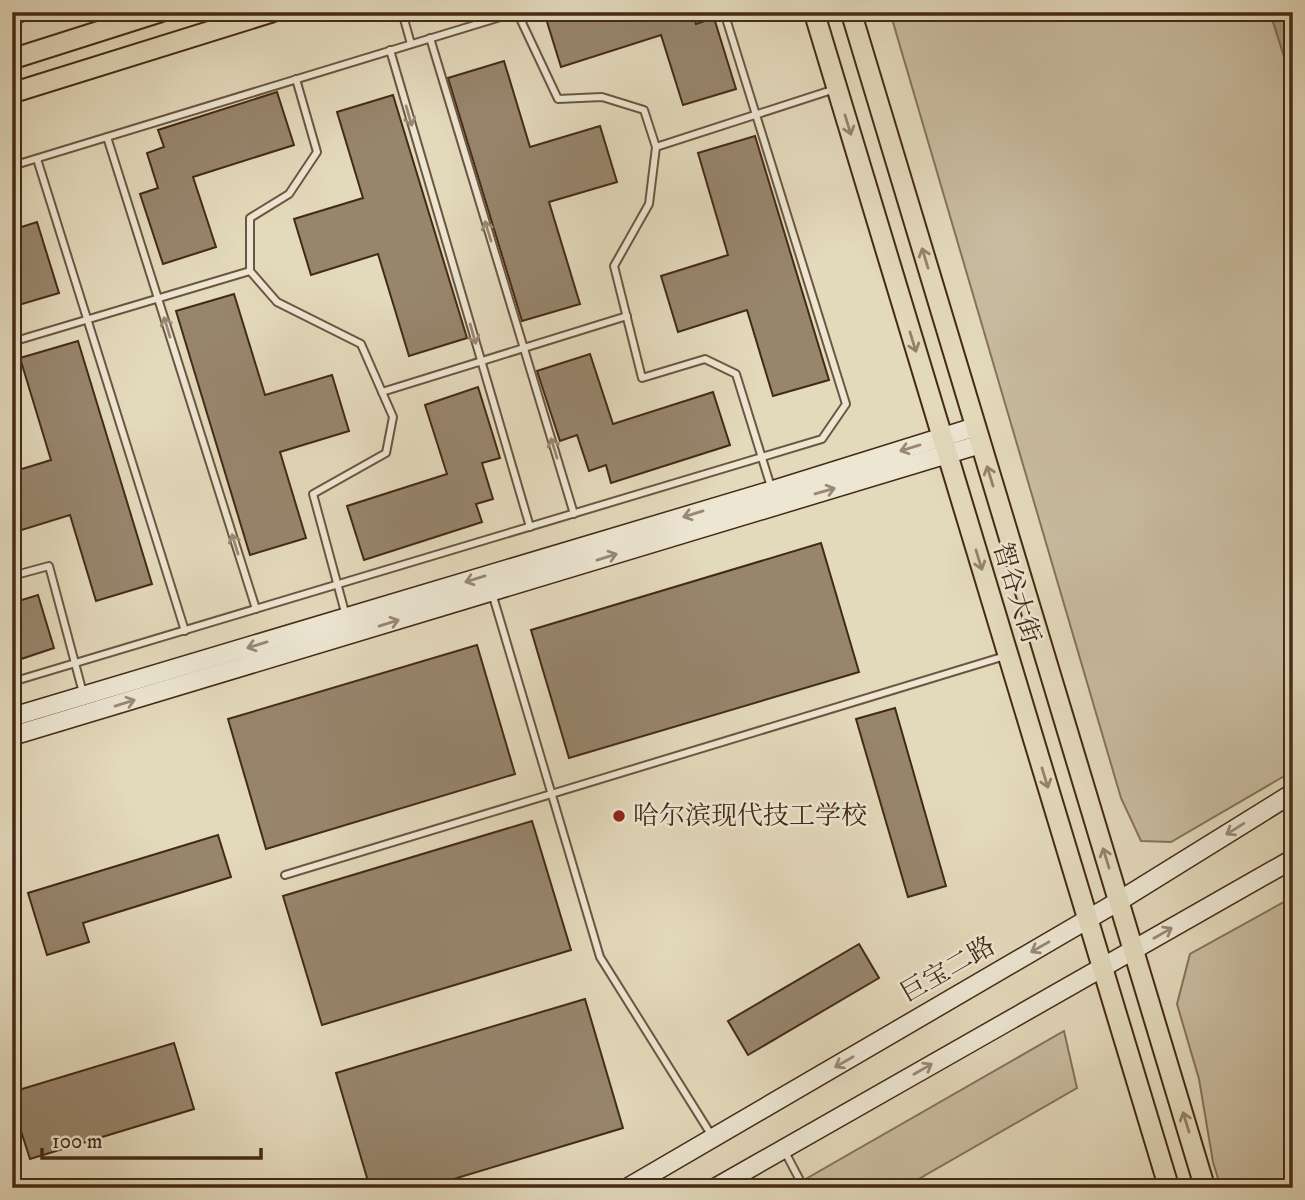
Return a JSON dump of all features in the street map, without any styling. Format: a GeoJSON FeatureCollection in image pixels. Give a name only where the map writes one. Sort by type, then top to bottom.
{"type":"FeatureCollection","features":[{"type":"Feature","properties":{"kind":"main road"},"geometry":{"type":"LineString","coordinates":[[12,14],[19,12]]}},
{"type":"Feature","properties":{"kind":"main road"},"geometry":{"type":"LineString","coordinates":[[12,58],[160,12]]}},
{"type":"Feature","properties":{"kind":"main road"},"geometry":{"type":"LineString","coordinates":[[12,93],[272,12]]}},
{"type":"Feature","properties":{"kind":"main road","name":"智谷大街"},"geometry":{"type":"LineString","coordinates":[[814,12],[1169,1188]]}},
{"type":"Feature","properties":{"kind":"main road","name":"智谷大街"},"geometry":{"type":"LineString","coordinates":[[851,12],[1205,1188]]}},
{"type":"Feature","properties":{"kind":"street"},"geometry":{"type":"LineString","coordinates":[[12,736],[85,705],[978,435]]}},
{"type":"Feature","properties":{"kind":"street"},"geometry":{"type":"LineString","coordinates":[[349,626],[492,592],[775,498]]}},
{"type":"Feature","properties":{"kind":"street"},"geometry":{"type":"LineString","coordinates":[[12,717],[85,705]]}},
{"type":"Feature","properties":{"kind":"street","name":"巨宝二路"},"geometry":{"type":"LineString","coordinates":[[628,1188],[1119,901],[1293,793]]}},
{"type":"Feature","properties":{"kind":"street"},"geometry":{"type":"LineString","coordinates":[[715,1188],[1293,859]]}},
{"type":"Feature","properties":{"kind":"lane"},"geometry":{"type":"LineString","coordinates":[[401,12],[411,44]]}},
{"type":"Feature","properties":{"kind":"lane"},"geometry":{"type":"LineString","coordinates":[[12,166],[517,12],[558,99],[602,97],[644,110],[656,147],[649,204],[614,266],[642,378],[705,359],[736,374],[775,498]]}},
{"type":"Feature","properties":{"kind":"lane"},"geometry":{"type":"LineString","coordinates":[[12,682],[822,439],[846,404],[724,12]]}},
{"type":"Feature","properties":{"kind":"lane"},"geometry":{"type":"LineString","coordinates":[[429,38],[573,514]]}},
{"type":"Feature","properties":{"kind":"lane"},"geometry":{"type":"LineString","coordinates":[[390,50],[530,527]]}},
{"type":"Feature","properties":{"kind":"lane"},"geometry":{"type":"LineString","coordinates":[[296,79],[317,152],[289,194],[250,218],[250,271],[277,302],[361,344],[393,417],[386,453],[313,494],[349,626]]}},
{"type":"Feature","properties":{"kind":"lane"},"geometry":{"type":"LineString","coordinates":[[656,147],[837,88]]}},
{"type":"Feature","properties":{"kind":"lane"},"geometry":{"type":"LineString","coordinates":[[107,137],[256,609]]}},
{"type":"Feature","properties":{"kind":"lane"},"geometry":{"type":"LineString","coordinates":[[37,159],[185,631]]}},
{"type":"Feature","properties":{"kind":"lane"},"geometry":{"type":"LineString","coordinates":[[12,342],[250,271]]}},
{"type":"Feature","properties":{"kind":"lane"},"geometry":{"type":"LineString","coordinates":[[382,392],[627,316]]}},
{"type":"Feature","properties":{"kind":"lane"},"geometry":{"type":"LineString","coordinates":[[12,576],[49,566],[85,705]]}},
{"type":"Feature","properties":{"kind":"lane"},"geometry":{"type":"LineString","coordinates":[[492,592],[600,957],[713,1138]]}},
{"type":"Feature","properties":{"kind":"lane"},"geometry":{"type":"LineString","coordinates":[[285,875],[1007,655]]}},
{"type":"Feature","properties":{"kind":"lane"},"geometry":{"type":"LineString","coordinates":[[783,1148],[804,1188]]}},
{"type":"Feature","properties":{"kind":"shaded area"},"geometry":{"type":"Polygon","coordinates":[[[890,12],[1270,12],[1293,85],[1293,771],[1171,842],[1141,841],[1121,798],[890,12]]]}},
{"type":"Feature","properties":{"kind":"shaded area"},"geometry":{"type":"Polygon","coordinates":[[[1270,12],[1293,12],[1293,85],[1270,12]]]}},
{"type":"Feature","properties":{"kind":"shaded area"},"geometry":{"type":"Polygon","coordinates":[[[1293,897],[1293,1188],[1221,1188],[1213,1162],[1199,1079],[1177,1004],[1190,954],[1293,897]]]}},
{"type":"Feature","properties":{"kind":"shaded area"},"geometry":{"type":"Polygon","coordinates":[[[1064,1031],[1077,1088],[903,1188],[790,1188],[1064,1031]]]}},
{"type":"Feature","properties":{"kind":"building"},"geometry":{"type":"Polygon","coordinates":[[[544,12],[693,12],[696,24],[714,18],[736,89],[683,105],[661,35],[561,67],[544,12]]]}},
{"type":"Feature","properties":{"kind":"building"},"geometry":{"type":"Polygon","coordinates":[[[504,61],[530,147],[600,126],[617,182],[549,202],[580,304],[522,321],[448,78],[504,61]]]}},
{"type":"Feature","properties":{"kind":"building"},"geometry":{"type":"Polygon","coordinates":[[[277,92],[294,145],[193,177],[216,247],[163,264],[140,194],[158,188],[147,153],[164,147],[158,130],[277,92]]]}},
{"type":"Feature","properties":{"kind":"building"},"geometry":{"type":"Polygon","coordinates":[[[393,95],[467,338],[409,356],[378,254],[311,275],[294,219],[363,198],[337,112],[393,95]]]}},
{"type":"Feature","properties":{"kind":"building"},"geometry":{"type":"Polygon","coordinates":[[[755,136],[829,380],[773,396],[747,310],[678,332],[661,276],[728,255],[698,153],[755,136]]]}},
{"type":"Feature","properties":{"kind":"building"},"geometry":{"type":"Polygon","coordinates":[[[37,222],[59,293],[12,307],[12,230],[37,222]]]}},
{"type":"Feature","properties":{"kind":"building"},"geometry":{"type":"Polygon","coordinates":[[[234,294],[265,395],[332,375],[349,431],[280,452],[306,538],[250,555],[176,311],[234,294]]]}},
{"type":"Feature","properties":{"kind":"building"},"geometry":{"type":"Polygon","coordinates":[[[78,341],[152,584],[96,601],[70,515],[12,533],[12,472],[51,460],[20,358],[78,341]]]}},
{"type":"Feature","properties":{"kind":"building"},"geometry":{"type":"Polygon","coordinates":[[[590,354],[613,424],[713,392],[730,445],[611,483],[606,465],[589,471],[577,435],[560,441],[537,371],[590,354]]]}},
{"type":"Feature","properties":{"kind":"building"},"geometry":{"type":"Polygon","coordinates":[[[478,387],[500,458],[482,463],[493,499],[476,504],[482,522],[364,560],[347,506],[447,474],[425,405],[478,387]]]}},
{"type":"Feature","properties":{"kind":"building"},"geometry":{"type":"Polygon","coordinates":[[[821,543],[859,672],[569,758],[531,630],[821,543]]]}},
{"type":"Feature","properties":{"kind":"building"},"geometry":{"type":"Polygon","coordinates":[[[38,595],[54,648],[12,662],[12,603],[38,595]]]}},
{"type":"Feature","properties":{"kind":"building"},"geometry":{"type":"Polygon","coordinates":[[[477,645],[515,774],[266,849],[228,719],[477,645]]]}},
{"type":"Feature","properties":{"kind":"building"},"geometry":{"type":"Polygon","coordinates":[[[895,708],[946,886],[908,897],[856,719],[895,708]]]}},
{"type":"Feature","properties":{"kind":"building"},"geometry":{"type":"Polygon","coordinates":[[[532,821],[571,950],[322,1025],[283,896],[532,821]]]}},
{"type":"Feature","properties":{"kind":"building"},"geometry":{"type":"Polygon","coordinates":[[[218,835],[231,877],[83,923],[89,942],[47,955],[28,893],[218,835]]]}},
{"type":"Feature","properties":{"kind":"building"},"geometry":{"type":"Polygon","coordinates":[[[859,944],[879,978],[748,1055],[728,1021],[859,944]]]}},
{"type":"Feature","properties":{"kind":"building"},"geometry":{"type":"Polygon","coordinates":[[[585,999],[623,1128],[424,1188],[370,1188],[336,1073],[585,999]]]}},
{"type":"Feature","properties":{"kind":"building"},"geometry":{"type":"Polygon","coordinates":[[[174,1043],[194,1109],[30,1159],[12,1103],[12,1092],[174,1043]]]}},
{"type":"Feature","properties":{"kind":"place","name":"哈尔滨现代技工学校"},"geometry":{"type":"Point","coordinates":[619,816]}}]}
